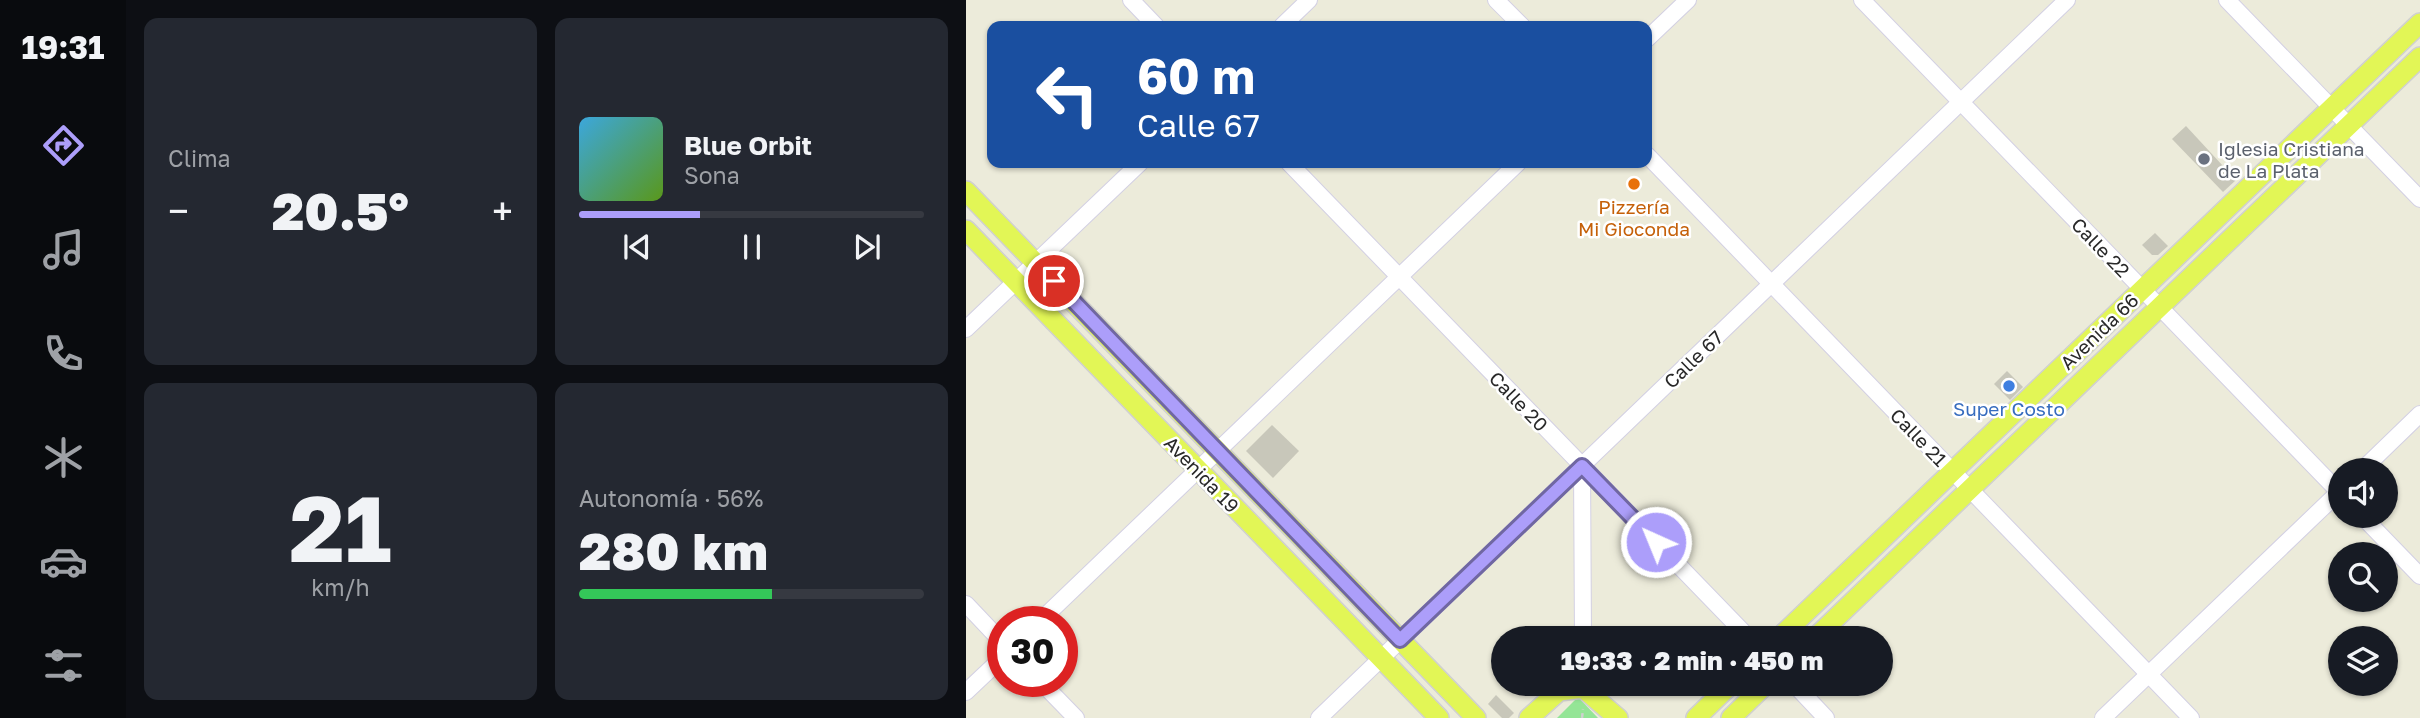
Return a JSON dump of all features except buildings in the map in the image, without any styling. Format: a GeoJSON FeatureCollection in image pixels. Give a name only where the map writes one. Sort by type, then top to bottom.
{"type":"FeatureCollection","features":[{"type":"Feature","properties":{"kind":"main road","name":"Avenida 66"},"geometry":{"type":"LineString","coordinates":[[1792,626],[2420,23]]}},
{"type":"Feature","properties":{"kind":"main road","name":"Avenida 66"},"geometry":{"type":"LineString","coordinates":[[1828,626],[2420,57]]}},
{"type":"Feature","properties":{"kind":"main road","name":"Avenida 19"},"geometry":{"type":"LineString","coordinates":[[966,191],[1476,718]]}},
{"type":"Feature","properties":{"kind":"main road","name":"Avenida 19"},"geometry":{"type":"LineString","coordinates":[[966,230],[1439,718]]}},
{"type":"Feature","properties":{"kind":"main road"},"geometry":{"type":"LineString","coordinates":[[1529,718],[1553,696]]}},
{"type":"Feature","properties":{"kind":"main road"},"geometry":{"type":"LineString","coordinates":[[1594,696],[1618,718]]}},
{"type":"Feature","properties":{"kind":"main road"},"geometry":{"type":"LineString","coordinates":[[1696,718],[1719,696]]}},
{"type":"Feature","properties":{"kind":"main road"},"geometry":{"type":"LineString","coordinates":[[1731,718],[1754,696]]}},
{"type":"Feature","properties":{"kind":"street"},"geometry":{"type":"LineString","coordinates":[[1131,0],[1151,21]]}},
{"type":"Feature","properties":{"kind":"street"},"geometry":{"type":"LineString","coordinates":[[1287,21],[1309,0]]}},
{"type":"Feature","properties":{"kind":"street"},"geometry":{"type":"LineString","coordinates":[[1496,0],[1517,21]]}},
{"type":"Feature","properties":{"kind":"street"},"geometry":{"type":"LineString","coordinates":[[1652,34],[1688,0]]}},
{"type":"Feature","properties":{"kind":"street","name":"Calle 22"},"geometry":{"type":"LineString","coordinates":[[1862,0],[2328,481]]}},
{"type":"Feature","properties":{"kind":"street","name":"Calle 67"},"geometry":{"type":"LineString","coordinates":[[1319,718],[2067,0]]}},
{"type":"Feature","properties":{"kind":"street"},"geometry":{"type":"LineString","coordinates":[[2227,0],[2420,199]]}},
{"type":"Feature","properties":{"kind":"street","name":"Calle 21"},"geometry":{"type":"LineString","coordinates":[[1652,160],[2191,718]]}},
{"type":"Feature","properties":{"kind":"street"},"geometry":{"type":"LineString","coordinates":[[966,329],[1135,168]]}},
{"type":"Feature","properties":{"kind":"street","name":"Calle 20"},"geometry":{"type":"LineString","coordinates":[[1294,168],[1736,626]]}},
{"type":"Feature","properties":{"kind":"street"},"geometry":{"type":"LineString","coordinates":[[1056,606],[1513,168]]}},
{"type":"Feature","properties":{"kind":"street"},"geometry":{"type":"LineString","coordinates":[[2374,458],[2420,414]]}},
{"type":"Feature","properties":{"kind":"street"},"geometry":{"type":"LineString","coordinates":[[1582,466],[1583,626]]}},
{"type":"Feature","properties":{"kind":"street"},"geometry":{"type":"LineString","coordinates":[[2104,718],[2328,503]]}},
{"type":"Feature","properties":{"kind":"street"},"geometry":{"type":"LineString","coordinates":[[2374,528],[2420,576]]}},
{"type":"Feature","properties":{"kind":"street"},"geometry":{"type":"LineString","coordinates":[[966,604],[987,626]]}},
{"type":"Feature","properties":{"kind":"street"},"geometry":{"type":"LineString","coordinates":[[966,692],[987,672]]}},
{"type":"Feature","properties":{"kind":"street"},"geometry":{"type":"LineString","coordinates":[[1805,696],[1826,718]]}},
{"type":"Feature","properties":{"kind":"street"},"geometry":{"type":"LineString","coordinates":[[1056,697],[1076,718]]}},
{"type":"Feature","properties":{"kind":"green space"},"geometry":{"type":"Polygon","coordinates":[[[1578,697],[1598,718],[1557,718],[1578,697]]]}},
{"type":"Feature","properties":{"kind":"place","name":"Iglesia Cristiana de La Plata"},"geometry":{"type":"Point","coordinates":[2204,159]}},
{"type":"Feature","properties":{"kind":"place","name":"Pizzería Mi Gioconda"},"geometry":{"type":"Point","coordinates":[1634,184]}},
{"type":"Feature","properties":{"kind":"place","name":"Super Costo"},"geometry":{"type":"Point","coordinates":[2009,386]}},
{"type":"Feature","properties":{"kind":"route"},"geometry":{"type":"LineString","coordinates":[[1054,281],[1400,640],[1582,466],[1656,542]]}}]}
